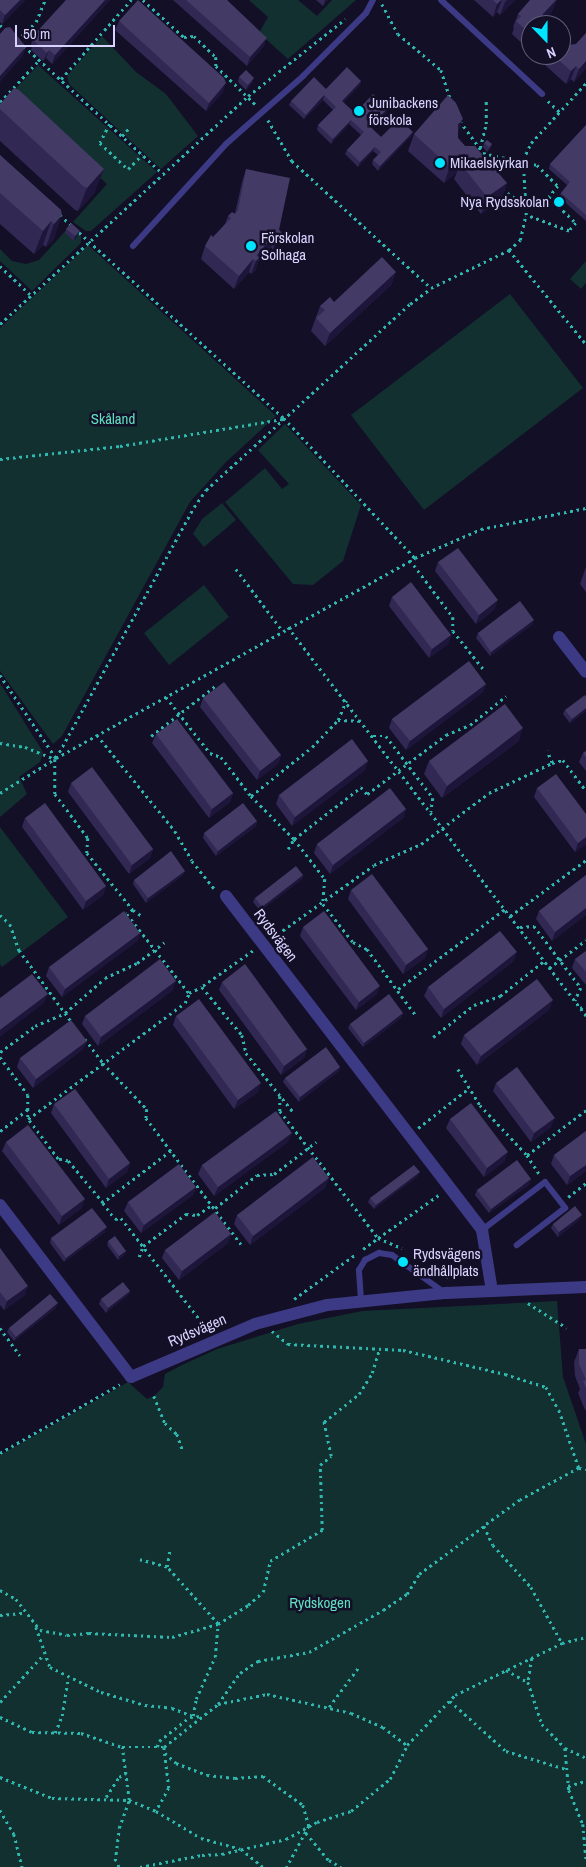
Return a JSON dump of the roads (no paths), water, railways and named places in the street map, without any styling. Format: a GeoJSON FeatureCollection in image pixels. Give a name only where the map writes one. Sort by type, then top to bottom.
{"type":"FeatureCollection","features":[{"type":"Feature","properties":{"kind":"street"},"geometry":{"type":"LineString","coordinates":[[560,637],[586,672]]}},
{"type":"Feature","properties":{"kind":"street","name":"Rydsvägen"},"geometry":{"type":"LineString","coordinates":[[226,896],[482,1230],[492,1291]]}},
{"type":"Feature","properties":{"kind":"street","name":"Rydsvägen"},"geometry":{"type":"LineString","coordinates":[[0,1205],[131,1377],[256,1324],[294,1312],[361,1300],[446,1293],[586,1287]]}},
{"type":"Feature","properties":{"kind":"lane"},"geometry":{"type":"LineString","coordinates":[[133,246],[226,144],[303,76],[366,13],[373,0]]}},
{"type":"Feature","properties":{"kind":"lane"},"geometry":{"type":"LineString","coordinates":[[441,0],[542,94]]}},
{"type":"Feature","properties":{"kind":"lane"},"geometry":{"type":"LineString","coordinates":[[482,1230],[545,1182],[565,1208],[517,1245]]}},
{"type":"Feature","properties":{"kind":"lane"},"geometry":{"type":"LineString","coordinates":[[361,1300],[358,1270],[365,1260],[379,1253],[392,1255],[446,1293]]}},
{"type":"Feature","properties":{"kind":"place","name":"Junibackens förskola"},"geometry":{"type":"Point","coordinates":[359,111]}},
{"type":"Feature","properties":{"kind":"place","name":"Mikaelskyrkan"},"geometry":{"type":"Point","coordinates":[440,163]}},
{"type":"Feature","properties":{"kind":"place","name":"Nya Rydsskolan"},"geometry":{"type":"Point","coordinates":[559,202]}},
{"type":"Feature","properties":{"kind":"place","name":"Förskolan Solhaga"},"geometry":{"type":"Point","coordinates":[251,246]}},
{"type":"Feature","properties":{"kind":"place","name":"Rydsvägens ändhållplats"},"geometry":{"type":"Point","coordinates":[403,1262]}},
{"type":"Feature","properties":{"kind":"park label","name":"Skåland"},"geometry":{"type":"Point","coordinates":[113,419]}},
{"type":"Feature","properties":{"kind":"park label","name":"Rydskogen"},"geometry":{"type":"Point","coordinates":[320,1603]}}]}
